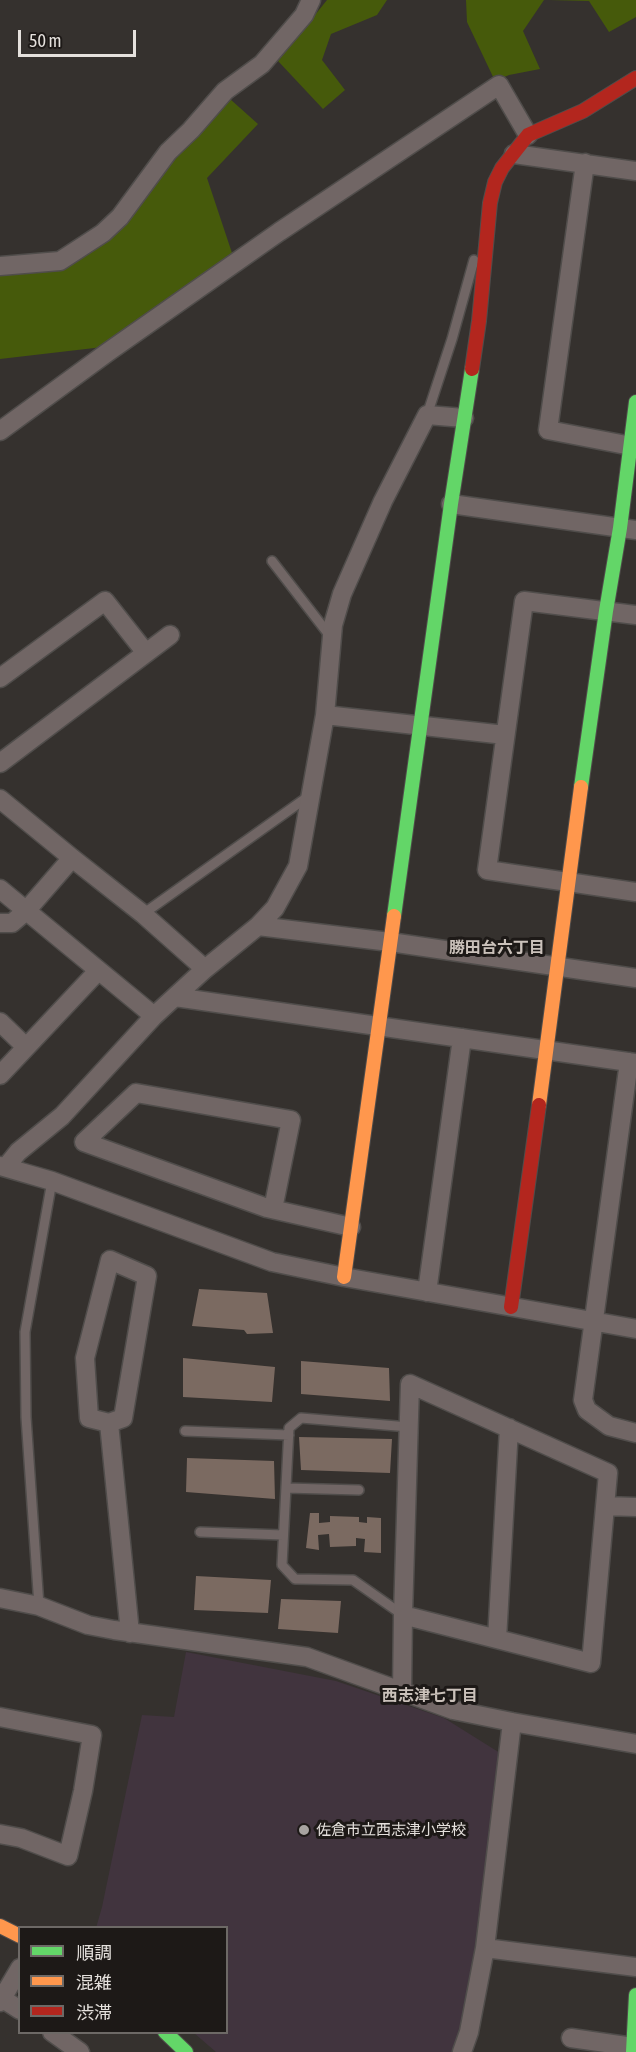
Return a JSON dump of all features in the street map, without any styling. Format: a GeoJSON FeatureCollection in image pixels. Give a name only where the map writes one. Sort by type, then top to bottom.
{"type":"FeatureCollection","features":[{"type":"Feature","properties":{"kind":"street"},"geometry":{"type":"LineString","coordinates":[[0,266],[60,261],[103,233],[120,217],[168,152],[225,91],[262,64],[303,15],[311,0]]}},
{"type":"Feature","properties":{"kind":"street"},"geometry":{"type":"LineString","coordinates":[[344,1277],[451,504],[479,321],[490,203],[499,175],[528,135],[583,111],[636,78]]}},
{"type":"Feature","properties":{"kind":"street"},"geometry":{"type":"LineString","coordinates":[[0,431],[279,232],[499,86],[528,135]]}},
{"type":"Feature","properties":{"kind":"street"},"geometry":{"type":"LineString","coordinates":[[514,154],[636,171]]}},
{"type":"Feature","properties":{"kind":"street"},"geometry":{"type":"LineString","coordinates":[[585,163],[548,430],[633,446]]}},
{"type":"Feature","properties":{"kind":"street"},"geometry":{"type":"LineString","coordinates":[[511,1307],[606,611],[628,529],[636,402]]}},
{"type":"Feature","properties":{"kind":"street"},"geometry":{"type":"LineString","coordinates":[[464,418],[427,415],[383,501],[346,584],[333,625],[326,715],[298,866],[275,908],[258,926],[205,969],[154,1016],[62,1116],[3,1166],[52,1181],[272,1262],[636,1329]]}},
{"type":"Feature","properties":{"kind":"street"},"geometry":{"type":"LineString","coordinates":[[451,504],[628,529]]}},
{"type":"Feature","properties":{"kind":"street"},"geometry":{"type":"LineString","coordinates":[[0,678],[105,601],[146,653]]}},
{"type":"Feature","properties":{"kind":"street"},"geometry":{"type":"LineString","coordinates":[[636,615],[524,601],[487,870],[636,892]]}},
{"type":"Feature","properties":{"kind":"street"},"geometry":{"type":"LineString","coordinates":[[0,763],[170,635]]}},
{"type":"Feature","properties":{"kind":"street"},"geometry":{"type":"LineString","coordinates":[[326,715],[505,735]]}},
{"type":"Feature","properties":{"kind":"street"},"geometry":{"type":"LineString","coordinates":[[0,799],[143,914],[205,969]]}},
{"type":"Feature","properties":{"kind":"street"},"geometry":{"type":"LineString","coordinates":[[0,923],[12,923],[26,912],[72,858]]}},
{"type":"Feature","properties":{"kind":"street"},"geometry":{"type":"LineString","coordinates":[[0,889],[154,1016]]}},
{"type":"Feature","properties":{"kind":"street"},"geometry":{"type":"LineString","coordinates":[[258,926],[390,942],[636,978]]}},
{"type":"Feature","properties":{"kind":"street"},"geometry":{"type":"LineString","coordinates":[[0,1075],[99,971]]}},
{"type":"Feature","properties":{"kind":"street"},"geometry":{"type":"LineString","coordinates":[[175,997],[633,1062],[583,1400],[586,1410],[609,1426],[636,1433]]}},
{"type":"Feature","properties":{"kind":"street"},"geometry":{"type":"LineString","coordinates":[[0,1022],[26,1047]]}},
{"type":"Feature","properties":{"kind":"street"},"geometry":{"type":"LineString","coordinates":[[427,1292],[462,1038]]}},
{"type":"Feature","properties":{"kind":"street"},"geometry":{"type":"LineString","coordinates":[[273,1209],[291,1120],[136,1093],[84,1142],[267,1208],[351,1227]]}},
{"type":"Feature","properties":{"kind":"street"},"geometry":{"type":"LineString","coordinates":[[110,1260],[147,1276],[123,1418],[110,1423],[88,1418],[85,1358],[110,1260]]}},
{"type":"Feature","properties":{"kind":"street"},"geometry":{"type":"LineString","coordinates":[[402,1692],[403,1615],[410,1384],[608,1473],[591,1662],[403,1615]]}},
{"type":"Feature","properties":{"kind":"street"},"geometry":{"type":"LineString","coordinates":[[110,1423],[130,1633]]}},
{"type":"Feature","properties":{"kind":"street"},"geometry":{"type":"LineString","coordinates":[[497,1639],[510,1428]]}},
{"type":"Feature","properties":{"kind":"street"},"geometry":{"type":"LineString","coordinates":[[605,1506],[636,1508]]}},
{"type":"Feature","properties":{"kind":"street"},"geometry":{"type":"LineString","coordinates":[[0,1598],[39,1606],[88,1625],[130,1633],[307,1657],[453,1710],[636,1744]]}},
{"type":"Feature","properties":{"kind":"street"},"geometry":{"type":"LineString","coordinates":[[0,1717],[92,1735],[83,1791],[68,1856],[21,1838],[0,1834]]}},
{"type":"Feature","properties":{"kind":"street"},"geometry":{"type":"LineString","coordinates":[[462,2052],[469,2032],[485,1948],[512,1722]]}},
{"type":"Feature","properties":{"kind":"street"},"geometry":{"type":"LineString","coordinates":[[0,1926],[18,1935]]}},
{"type":"Feature","properties":{"kind":"street"},"geometry":{"type":"LineString","coordinates":[[485,1948],[636,1967]]}},
{"type":"Feature","properties":{"kind":"street"},"geometry":{"type":"LineString","coordinates":[[18,1971],[1,1999],[18,2009]]}},
{"type":"Feature","properties":{"kind":"street"},"geometry":{"type":"LineString","coordinates":[[571,2038],[633,2050],[636,1995]]}},
{"type":"Feature","properties":{"kind":"street"},"geometry":{"type":"LineString","coordinates":[[55,2034],[80,2052]]}},
{"type":"Feature","properties":{"kind":"street"},"geometry":{"type":"LineString","coordinates":[[167,2034],[186,2052]]}},
{"type":"Feature","properties":{"kind":"lane"},"geometry":{"type":"LineString","coordinates":[[427,415],[452,339],[490,203]]}},
{"type":"Feature","properties":{"kind":"lane"},"geometry":{"type":"LineString","coordinates":[[272,561],[332,638]]}},
{"type":"Feature","properties":{"kind":"lane"},"geometry":{"type":"LineString","coordinates":[[143,914],[311,795]]}},
{"type":"Feature","properties":{"kind":"lane"},"geometry":{"type":"LineString","coordinates":[[39,1606],[26,1417],[25,1332],[52,1181]]}},
{"type":"Feature","properties":{"kind":"lane"},"geometry":{"type":"LineString","coordinates":[[403,1615],[353,1580],[295,1579],[282,1565],[290,1428],[301,1418],[409,1427]]}},
{"type":"Feature","properties":{"kind":"lane"},"geometry":{"type":"LineString","coordinates":[[185,1431],[289,1435]]}},
{"type":"Feature","properties":{"kind":"lane"},"geometry":{"type":"LineString","coordinates":[[286,1488],[359,1490]]}},
{"type":"Feature","properties":{"kind":"lane"},"geometry":{"type":"LineString","coordinates":[[200,1532],[284,1535]]}},
{"type":"Feature","properties":{"kind":"shaded area","name":"佐倉市立西志津小学校"},"geometry":{"type":"Polygon","coordinates":[[[186,1652],[336,1681],[444,1718],[500,1753],[467,2013],[455,2052],[216,2052],[195,2034],[228,2034],[228,1926],[97,1926],[142,1715],[174,1717],[186,1652]]]}},
{"type":"Feature","properties":{"kind":"green space"},"geometry":{"type":"Polygon","coordinates":[[[327,0],[387,0],[377,15],[331,34],[322,60],[345,90],[323,109],[278,61],[327,0]]]}},
{"type":"Feature","properties":{"kind":"green space"},"geometry":{"type":"Polygon","coordinates":[[[466,0],[544,0],[523,31],[540,69],[509,75],[495,81],[467,22],[466,0]]]}},
{"type":"Feature","properties":{"kind":"green space"},"geometry":{"type":"Polygon","coordinates":[[[549,0],[636,0],[636,17],[609,32],[589,1],[549,0]]]}},
{"type":"Feature","properties":{"kind":"green space"},"geometry":{"type":"Polygon","coordinates":[[[230,99],[258,124],[207,178],[233,256],[103,347],[0,359],[0,273],[101,243],[127,223],[170,165],[230,99]]]}},
{"type":"Feature","properties":{"kind":"building"},"geometry":{"type":"Polygon","coordinates":[[[199,1289],[267,1293],[273,1333],[247,1334],[244,1330],[192,1326],[199,1289]]]}},
{"type":"Feature","properties":{"kind":"building"},"geometry":{"type":"Polygon","coordinates":[[[183,1358],[275,1367],[272,1402],[183,1397],[183,1358]]]}},
{"type":"Feature","properties":{"kind":"building"},"geometry":{"type":"Polygon","coordinates":[[[301,1361],[389,1368],[390,1401],[301,1394],[301,1361]]]}},
{"type":"Feature","properties":{"kind":"building"},"geometry":{"type":"Polygon","coordinates":[[[299,1437],[392,1439],[390,1473],[301,1470],[299,1437]]]}},
{"type":"Feature","properties":{"kind":"building"},"geometry":{"type":"Polygon","coordinates":[[[187,1458],[274,1461],[275,1499],[186,1492],[187,1458]]]}},
{"type":"Feature","properties":{"kind":"building"},"geometry":{"type":"Polygon","coordinates":[[[310,1513],[319,1513],[319,1523],[330,1522],[330,1516],[359,1517],[359,1522],[367,1523],[367,1517],[381,1518],[381,1553],[364,1552],[365,1539],[356,1538],[356,1546],[330,1547],[329,1534],[318,1535],[319,1550],[306,1548],[310,1513]]]}},
{"type":"Feature","properties":{"kind":"building"},"geometry":{"type":"Polygon","coordinates":[[[196,1576],[271,1580],[268,1613],[194,1610],[196,1576]]]}},
{"type":"Feature","properties":{"kind":"building"},"geometry":{"type":"Polygon","coordinates":[[[281,1599],[341,1601],[338,1633],[278,1629],[281,1599]]]}},
{"type":"Feature","properties":{"kind":"traffic: fast"},"geometry":{"type":"LineString","coordinates":[[394,916],[472,369]]}},
{"type":"Feature","properties":{"kind":"traffic: fast"},"geometry":{"type":"LineString","coordinates":[[581,787],[620,528],[636,402]]}},
{"type":"Feature","properties":{"kind":"traffic: fast"},"geometry":{"type":"LineString","coordinates":[[633,2052],[636,1995]]}},
{"type":"Feature","properties":{"kind":"traffic: fast"},"geometry":{"type":"LineString","coordinates":[[167,2034],[186,2052]]}},
{"type":"Feature","properties":{"kind":"traffic: slow"},"geometry":{"type":"LineString","coordinates":[[539,1105],[581,787]]}},
{"type":"Feature","properties":{"kind":"traffic: slow"},"geometry":{"type":"LineString","coordinates":[[344,1277],[394,916]]}},
{"type":"Feature","properties":{"kind":"traffic: slow"},"geometry":{"type":"LineString","coordinates":[[0,1926],[18,1935]]}},
{"type":"Feature","properties":{"kind":"traffic: jam"},"geometry":{"type":"LineString","coordinates":[[472,369],[490,203],[495,182],[502,168],[528,135],[583,111],[636,78]]}},
{"type":"Feature","properties":{"kind":"traffic: jam"},"geometry":{"type":"LineString","coordinates":[[511,1307],[539,1105]]}},
{"type":"Feature","properties":{"kind":"place","name":"佐倉市立西志津小学校"},"geometry":{"type":"Point","coordinates":[304,1830]}},
{"type":"Feature","properties":{"kind":"district","name":"勝田台六丁目"},"geometry":{"type":"Point","coordinates":[497,948]}},
{"type":"Feature","properties":{"kind":"district","name":"西志津七丁目"},"geometry":{"type":"Point","coordinates":[430,1696]}}]}
